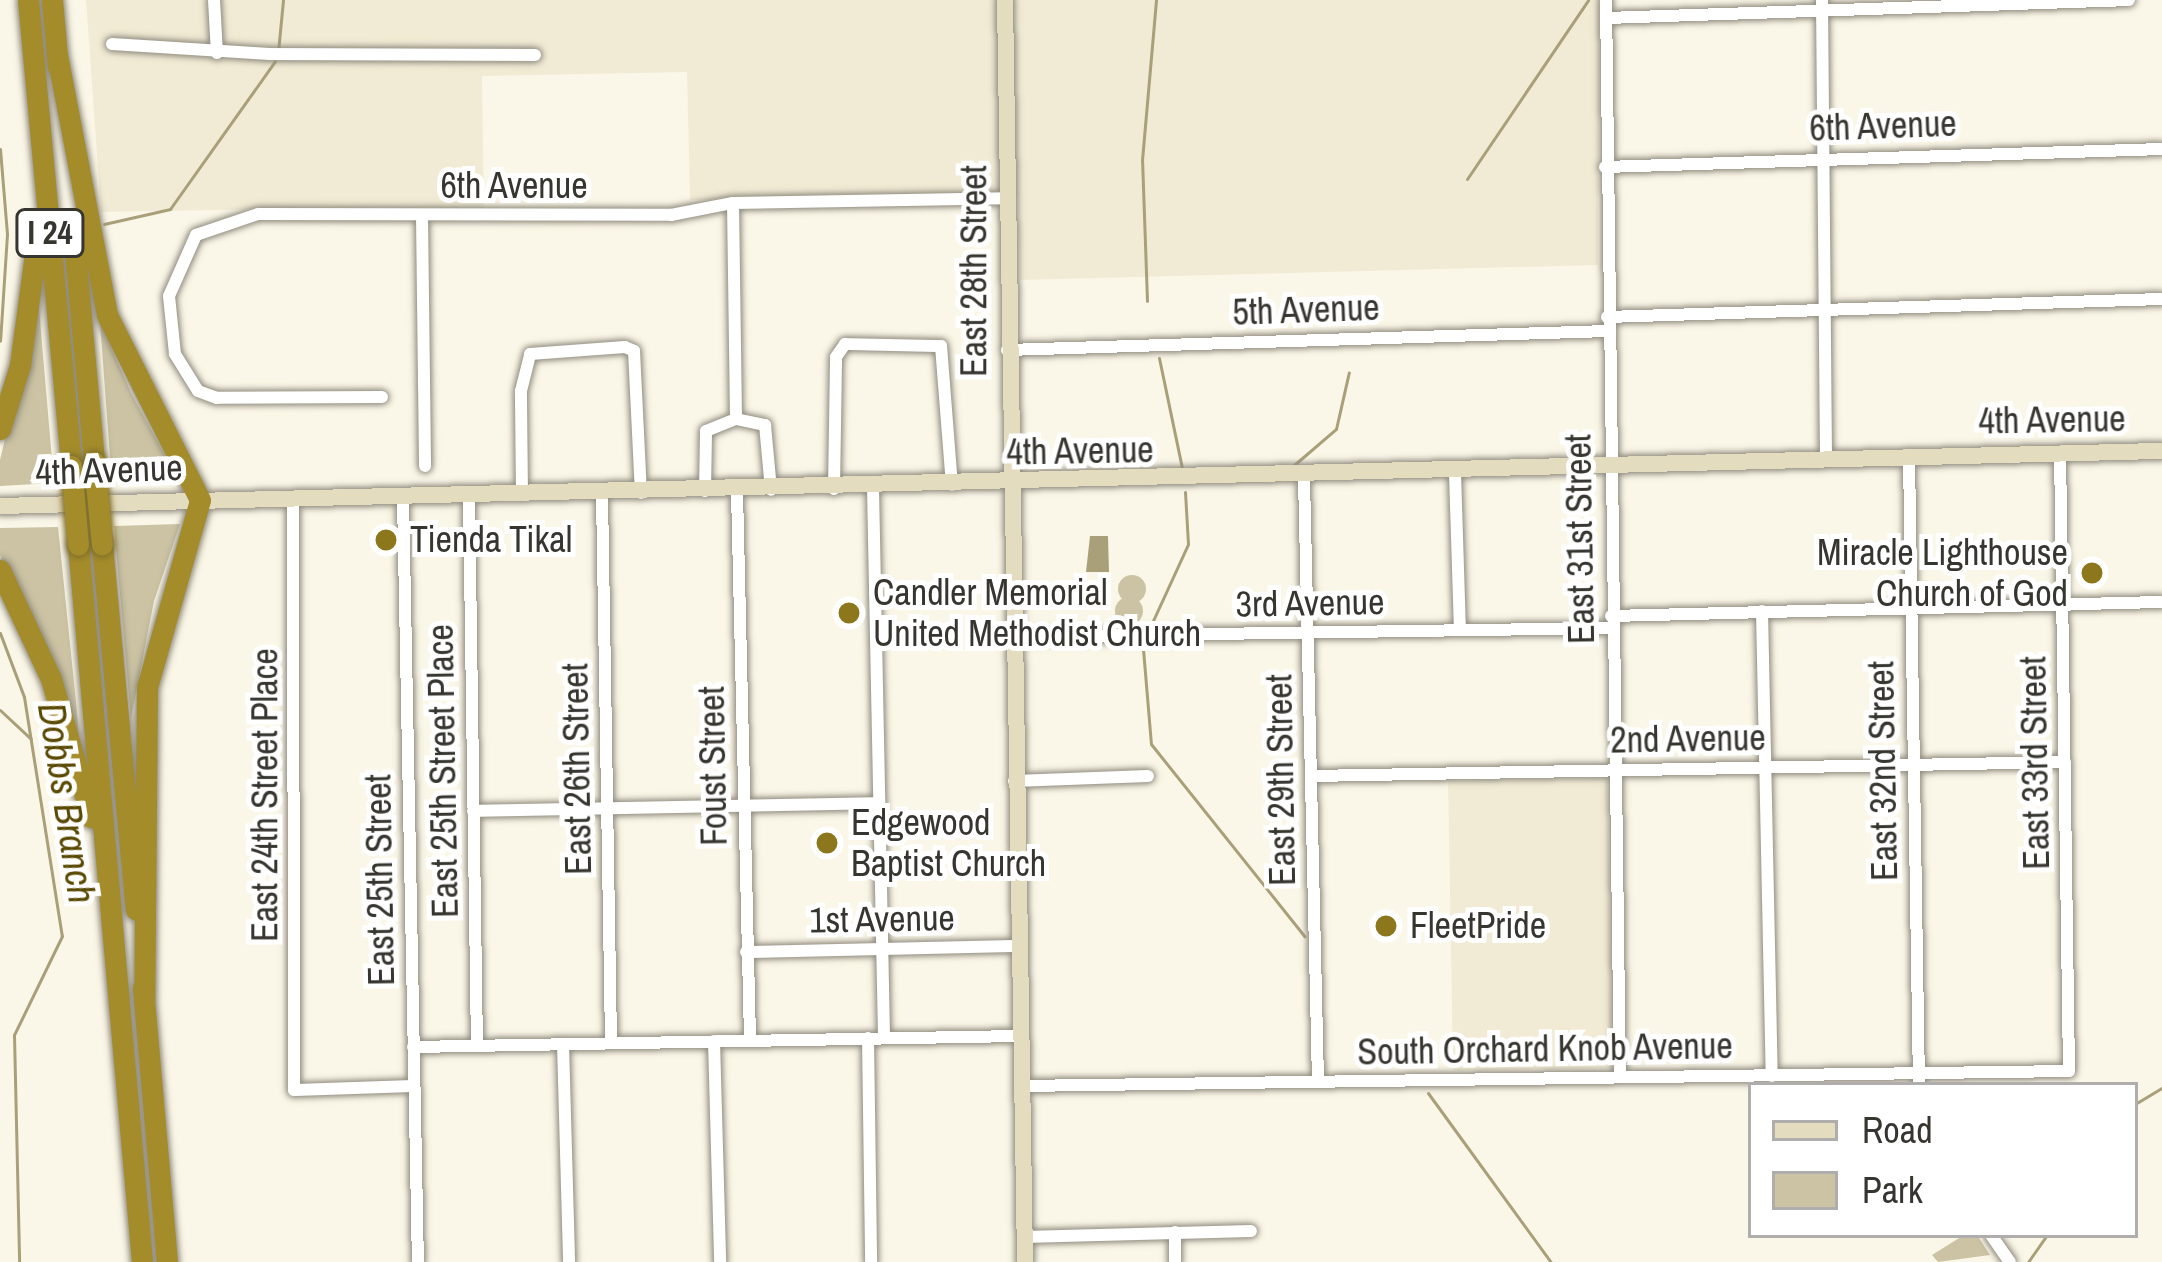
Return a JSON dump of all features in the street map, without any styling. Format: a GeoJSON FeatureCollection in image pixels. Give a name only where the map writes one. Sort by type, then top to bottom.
{"type":"FeatureCollection","features":[{"type":"Feature","properties":{"kind":"highway","name":"I 24"},"geometry":{"type":"LineString","coordinates":[[28,0],[82,464],[102,545],[166,1262]]}},
{"type":"Feature","properties":{"kind":"highway","name":"I 24"},"geometry":{"type":"LineString","coordinates":[[52,0],[82,464],[77,545],[142,1262]]}},
{"type":"Feature","properties":{"kind":"highway"},"geometry":{"type":"LineString","coordinates":[[57,55],[107,315],[200,500],[147,687],[144,1000]]}},
{"type":"Feature","properties":{"kind":"highway"},"geometry":{"type":"LineString","coordinates":[[0,429],[37,261],[38,100]]}},
{"type":"Feature","properties":{"kind":"highway"},"geometry":{"type":"LineString","coordinates":[[0,570],[69,730],[107,884]]}},
{"type":"Feature","properties":{"kind":"main road","name":"East 28th Street"},"geometry":{"type":"LineString","coordinates":[[1004,0],[1025,1262]]}},
{"type":"Feature","properties":{"kind":"main road","name":"4th Avenue"},"geometry":{"type":"LineString","coordinates":[[0,506],[952,487],[1826,457],[2162,451]]}},
{"type":"Feature","properties":{"kind":"street"},"geometry":{"type":"LineString","coordinates":[[214,0],[218,53]]}},
{"type":"Feature","properties":{"kind":"street","name":"East 31st Street"},"geometry":{"type":"LineString","coordinates":[[1606,0],[1608,467],[1621,1077]]}},
{"type":"Feature","properties":{"kind":"street"},"geometry":{"type":"LineString","coordinates":[[1606,18],[1822,5],[2129,0]]}},
{"type":"Feature","properties":{"kind":"street"},"geometry":{"type":"LineString","coordinates":[[1822,5],[1826,457]]}},
{"type":"Feature","properties":{"kind":"street"},"geometry":{"type":"LineString","coordinates":[[112,44],[218,53],[535,55]]}},
{"type":"Feature","properties":{"kind":"street","name":"6th Avenue"},"geometry":{"type":"LineString","coordinates":[[1605,167],[2162,149]]}},
{"type":"Feature","properties":{"kind":"street","name":"6th Avenue"},"geometry":{"type":"LineString","coordinates":[[382,397],[217,398],[198,391],[175,354],[169,296],[196,235],[245,215],[670,215],[733,203],[1007,198]]}},
{"type":"Feature","properties":{"kind":"street"},"geometry":{"type":"LineString","coordinates":[[733,203],[736,419]]}},
{"type":"Feature","properties":{"kind":"street"},"geometry":{"type":"LineString","coordinates":[[422,216],[425,466]]}},
{"type":"Feature","properties":{"kind":"street","name":"5th Avenue"},"geometry":{"type":"LineString","coordinates":[[1007,350],[1607,324],[1823,309],[2162,299]]}},
{"type":"Feature","properties":{"kind":"street"},"geometry":{"type":"LineString","coordinates":[[835,489],[839,348],[932,342],[946,357],[952,487]]}},
{"type":"Feature","properties":{"kind":"street"},"geometry":{"type":"LineString","coordinates":[[522,495],[521,391],[530,353],[625,347],[634,351],[641,493]]}},
{"type":"Feature","properties":{"kind":"street"},"geometry":{"type":"LineString","coordinates":[[705,491],[703,441],[711,423],[736,419],[765,425],[771,490]]}},
{"type":"Feature","properties":{"kind":"street","name":"East 33rd Street"},"geometry":{"type":"LineString","coordinates":[[2060,453],[2069,1071]]}},
{"type":"Feature","properties":{"kind":"street","name":"East 32nd Street"},"geometry":{"type":"LineString","coordinates":[[1909,456],[1919,1080]]}},
{"type":"Feature","properties":{"kind":"street"},"geometry":{"type":"LineString","coordinates":[[1455,473],[1460,630]]}},
{"type":"Feature","properties":{"kind":"street","name":"East 29th Street"},"geometry":{"type":"LineString","coordinates":[[1304,478],[1318,1081]]}},
{"type":"Feature","properties":{"kind":"street"},"geometry":{"type":"LineString","coordinates":[[873,488],[884,1038]]}},
{"type":"Feature","properties":{"kind":"street","name":"Foust Street"},"geometry":{"type":"LineString","coordinates":[[737,491],[750,1040]]}},
{"type":"Feature","properties":{"kind":"street","name":"East 26th Street"},"geometry":{"type":"LineString","coordinates":[[602,494],[611,1043]]}},
{"type":"Feature","properties":{"kind":"street","name":"East 25th Street Place"},"geometry":{"type":"LineString","coordinates":[[469,496],[477,1046]]}},
{"type":"Feature","properties":{"kind":"street","name":"East 25th Street"},"geometry":{"type":"LineString","coordinates":[[403,498],[418,1262]]}},
{"type":"Feature","properties":{"kind":"street","name":"East 24th Street Place"},"geometry":{"type":"LineString","coordinates":[[293,501],[294,1090],[414,1086]]}},
{"type":"Feature","properties":{"kind":"street","name":"3rd Avenue"},"geometry":{"type":"LineString","coordinates":[[1011,637],[1460,630],[1762,611],[2162,602]]}},
{"type":"Feature","properties":{"kind":"street"},"geometry":{"type":"LineString","coordinates":[[1762,611],[1772,1076]]}},
{"type":"Feature","properties":{"kind":"street","name":"2nd Avenue"},"geometry":{"type":"LineString","coordinates":[[1311,776],[2065,761]]}},
{"type":"Feature","properties":{"kind":"street"},"geometry":{"type":"LineString","coordinates":[[1014,781],[1148,776]]}},
{"type":"Feature","properties":{"kind":"street"},"geometry":{"type":"LineString","coordinates":[[473,811],[879,803]]}},
{"type":"Feature","properties":{"kind":"street","name":"1st Avenue"},"geometry":{"type":"LineString","coordinates":[[746,952],[1018,946]]}},
{"type":"Feature","properties":{"kind":"street"},"geometry":{"type":"LineString","coordinates":[[413,1047],[1019,1036]]}},
{"type":"Feature","properties":{"kind":"street"},"geometry":{"type":"LineString","coordinates":[[868,1038],[871,1262]]}},
{"type":"Feature","properties":{"kind":"street"},"geometry":{"type":"LineString","coordinates":[[714,1041],[720,1262]]}},
{"type":"Feature","properties":{"kind":"street"},"geometry":{"type":"LineString","coordinates":[[563,1044],[568,1262]]}},
{"type":"Feature","properties":{"kind":"street","name":"South Orchard Knob Avenue"},"geometry":{"type":"LineString","coordinates":[[1022,1086],[1621,1077],[1919,1080],[2069,1071]]}},
{"type":"Feature","properties":{"kind":"street"},"geometry":{"type":"LineString","coordinates":[[1175,1232],[1175,1262]]}},
{"type":"Feature","properties":{"kind":"street"},"geometry":{"type":"LineString","coordinates":[[1024,1237],[1251,1232]]}},
{"type":"Feature","properties":{"kind":"shaded area"},"geometry":{"type":"Polygon","coordinates":[[[86,0],[1599,0],[1598,265],[1020,280],[1018,195],[690,200],[687,72],[482,76],[484,215],[388,207],[101,212],[86,0]]]}},
{"type":"Feature","properties":{"kind":"shaded area"},"geometry":{"type":"Polygon","coordinates":[[[1090,536],[1108,536],[1109,572],[1086,572],[1090,536]]]}},
{"type":"Feature","properties":{"kind":"shaded area"},"geometry":{"type":"Polygon","coordinates":[[[1607,778],[1612,1068],[1453,1071],[1448,781],[1607,778]]]}},
{"type":"Feature","properties":{"kind":"green space"},"geometry":{"type":"Polygon","coordinates":[[[38,297],[54,483],[0,486],[0,460],[38,297]]]}},
{"type":"Feature","properties":{"kind":"green space"},"geometry":{"type":"Polygon","coordinates":[[[100,322],[131,393],[179,481],[112,484],[100,322]]]}},
{"type":"Feature","properties":{"kind":"green space"},"geometry":{"type":"Polygon","coordinates":[[[180,524],[154,601],[131,718],[114,526],[180,524]]]}},
{"type":"Feature","properties":{"kind":"green space"},"geometry":{"type":"Polygon","coordinates":[[[58,527],[80,748],[0,555],[0,528],[58,527]]]}},
{"type":"Feature","properties":{"kind":"green space"},"geometry":{"type":"Polygon","coordinates":[[[1132,575],[1142,579],[1146,589],[1142,599],[1132,603],[1122,599],[1118,589],[1122,579],[1132,575]]]}},
{"type":"Feature","properties":{"kind":"green space"},"geometry":{"type":"Polygon","coordinates":[[[1129,597],[1139,601],[1143,611],[1139,621],[1129,625],[1119,621],[1115,611],[1119,601],[1129,597]]]}},
{"type":"Feature","properties":{"kind":"green space"},"geometry":{"type":"Polygon","coordinates":[[[1959,1238],[1979,1238],[1990,1255],[1938,1262],[1932,1255],[1959,1238]]]}},
{"type":"Feature","properties":{"kind":"waterway"},"geometry":{"type":"LineString","coordinates":[[278,52],[283,0]]}},
{"type":"Feature","properties":{"kind":"waterway"},"geometry":{"type":"LineString","coordinates":[[1147,301],[1142,160],[1156,0]]}},
{"type":"Feature","properties":{"kind":"waterway"},"geometry":{"type":"LineString","coordinates":[[1467,179],[1588,0]]}},
{"type":"Feature","properties":{"kind":"waterway"},"geometry":{"type":"LineString","coordinates":[[104,224],[170,209],[275,61]]}},
{"type":"Feature","properties":{"kind":"waterway","name":"Dobbs Branch"},"geometry":{"type":"LineString","coordinates":[[0,149],[7,234],[0,341]]}},
{"type":"Feature","properties":{"kind":"waterway"},"geometry":{"type":"LineString","coordinates":[[1159,358],[1182,468]]}},
{"type":"Feature","properties":{"kind":"waterway"},"geometry":{"type":"LineString","coordinates":[[1294,465],[1336,429],[1349,372]]}},
{"type":"Feature","properties":{"kind":"waterway"},"geometry":{"type":"LineString","coordinates":[[1151,625],[1188,544],[1185,492]]}},
{"type":"Feature","properties":{"kind":"waterway","name":"Dobbs Branch"},"geometry":{"type":"LineString","coordinates":[[0,633],[24,697],[62,936],[14,1035],[19,1262]]}},
{"type":"Feature","properties":{"kind":"waterway"},"geometry":{"type":"LineString","coordinates":[[1143,649],[1151,744],[1304,936]]}},
{"type":"Feature","properties":{"kind":"waterway"},"geometry":{"type":"LineString","coordinates":[[0,710],[31,739]]}},
{"type":"Feature","properties":{"kind":"waterway"},"geometry":{"type":"LineString","coordinates":[[2138,1102],[2162,1088]]}},
{"type":"Feature","properties":{"kind":"waterway"},"geometry":{"type":"LineString","coordinates":[[1428,1093],[1551,1262]]}},
{"type":"Feature","properties":{"kind":"waterway"},"geometry":{"type":"LineString","coordinates":[[2028,1262],[2045,1238]]}},
{"type":"Feature","properties":{"kind":"place","name":"Tienda Tikal"},"geometry":{"type":"Point","coordinates":[386,540]}},
{"type":"Feature","properties":{"kind":"place","name":"Miracle Lighthouse Church of God"},"geometry":{"type":"Point","coordinates":[2092,573]}},
{"type":"Feature","properties":{"kind":"place","name":"Candler Memorial United Methodist Church"},"geometry":{"type":"Point","coordinates":[849,613]}},
{"type":"Feature","properties":{"kind":"place","name":"Edgewood Baptist Church"},"geometry":{"type":"Point","coordinates":[827,843]}},
{"type":"Feature","properties":{"kind":"place","name":"FleetPride"},"geometry":{"type":"Point","coordinates":[1386,926]}}]}
